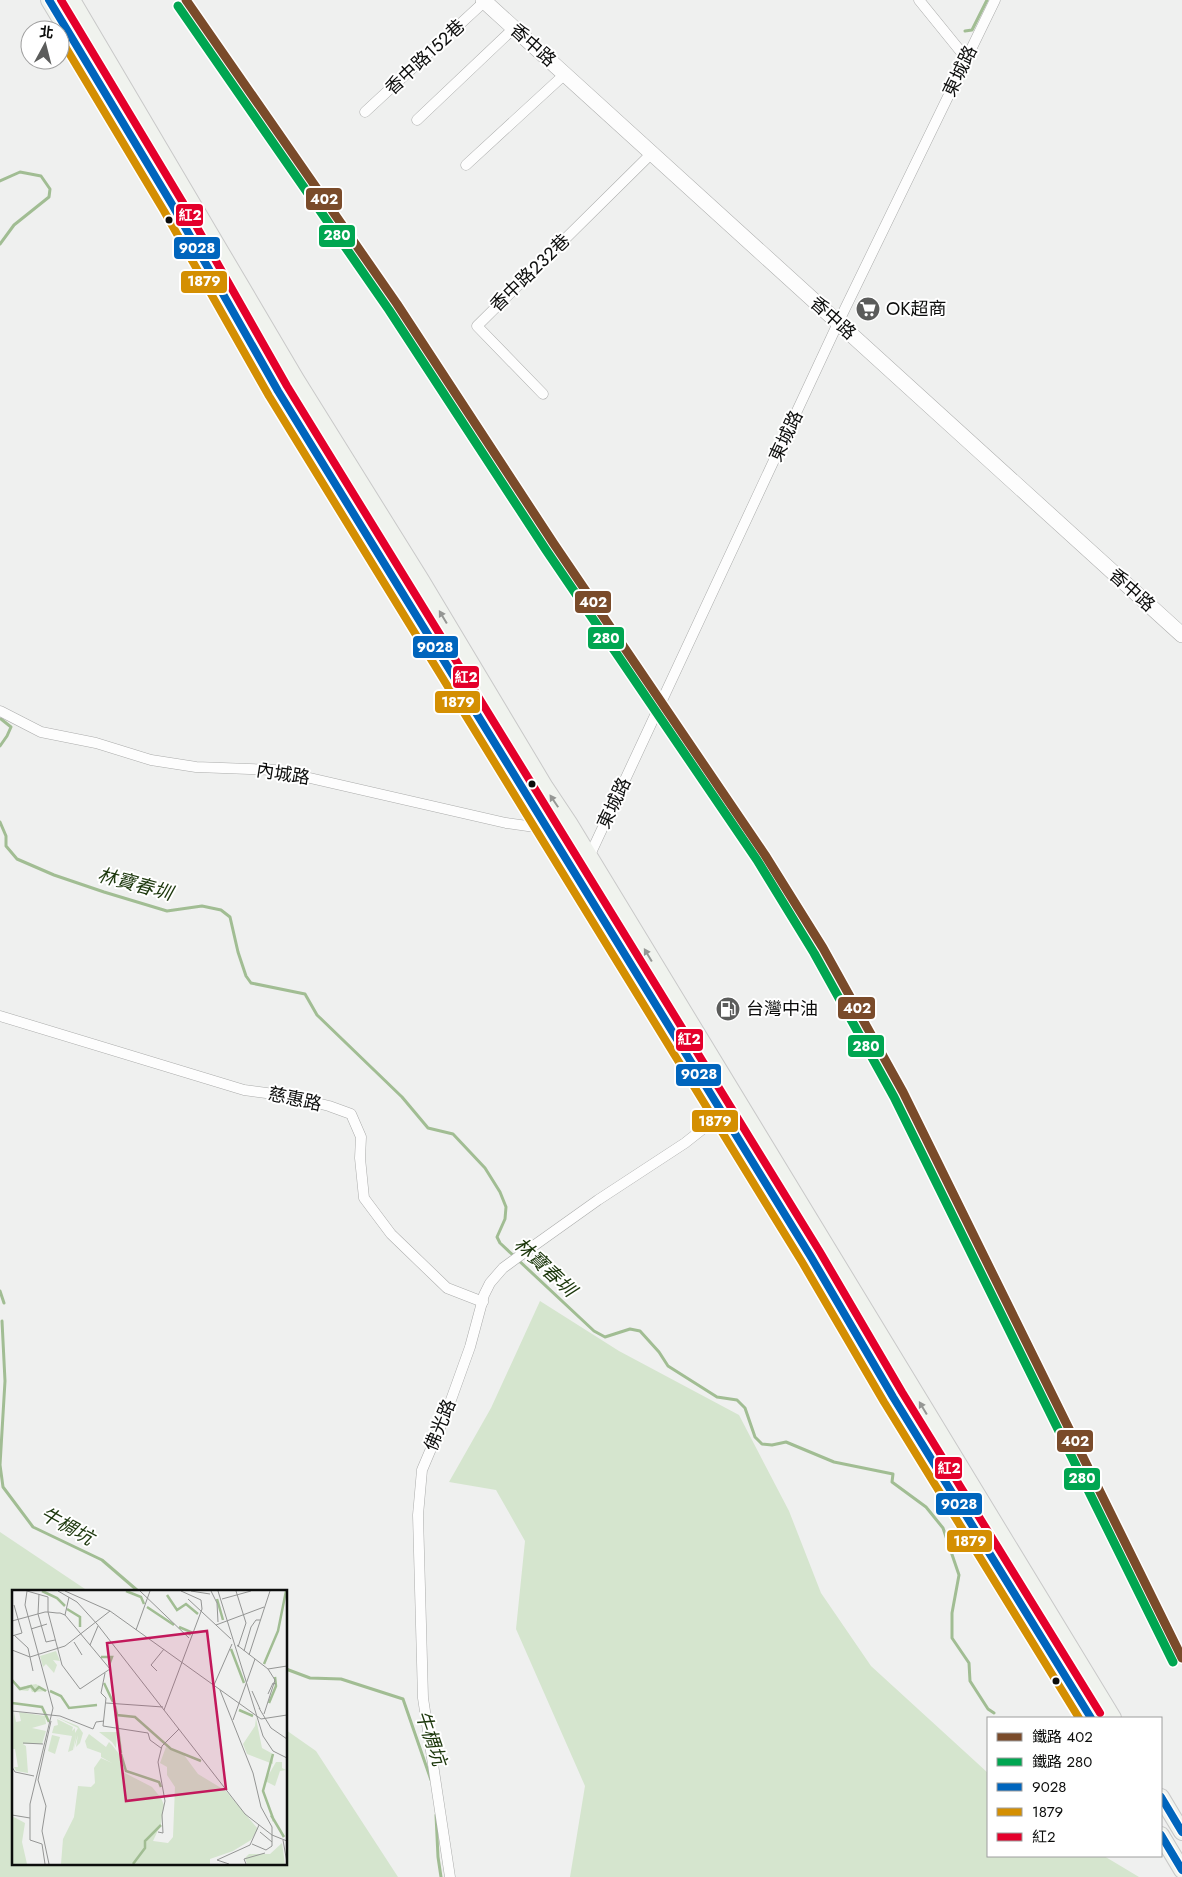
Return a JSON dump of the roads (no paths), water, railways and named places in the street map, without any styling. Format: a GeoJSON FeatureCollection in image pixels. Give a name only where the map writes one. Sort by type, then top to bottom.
{"type":"FeatureCollection","features":[{"type":"Feature","properties":{"kind":"main road"},"geometry":{"type":"LineString","coordinates":[[50,0],[173,206],[278,391],[573,868],[811,1257],[893,1397],[1090,1717]]}},
{"type":"Feature","properties":{"kind":"main road"},"geometry":{"type":"LineString","coordinates":[[72,0],[297,381],[540,779],[569,823],[1112,1717]]}},
{"type":"Feature","properties":{"kind":"main road"},"geometry":{"type":"LineString","coordinates":[[173,206],[189,197]]}},
{"type":"Feature","properties":{"kind":"main road"},"geometry":{"type":"LineString","coordinates":[[278,391],[297,381]]}},
{"type":"Feature","properties":{"kind":"main road"},"geometry":{"type":"LineString","coordinates":[[1162,1799],[1182,1832]]}},
{"type":"Feature","properties":{"kind":"main road"},"geometry":{"type":"LineString","coordinates":[[1162,1837],[1182,1870]]}},
{"type":"Feature","properties":{"kind":"street","name":"香中路"},"geometry":{"type":"LineString","coordinates":[[484,0],[1182,636]]}},
{"type":"Feature","properties":{"kind":"street","name":"香中路152巷"},"geometry":{"type":"LineString","coordinates":[[365,112],[484,0]]}},
{"type":"Feature","properties":{"kind":"street"},"geometry":{"type":"LineString","coordinates":[[919,0],[966,58]]}},
{"type":"Feature","properties":{"kind":"street","name":"東城路"},"geometry":{"type":"LineString","coordinates":[[589,857],[838,323],[995,0]]}},
{"type":"Feature","properties":{"kind":"street"},"geometry":{"type":"LineString","coordinates":[[418,120],[514,28]]}},
{"type":"Feature","properties":{"kind":"street"},"geometry":{"type":"LineString","coordinates":[[466,165],[565,74]]}},
{"type":"Feature","properties":{"kind":"street","name":"香中路232巷"},"geometry":{"type":"LineString","coordinates":[[543,394],[476,326],[652,153]]}},
{"type":"Feature","properties":{"kind":"street","name":"內城路"},"geometry":{"type":"LineString","coordinates":[[0,711],[41,732],[96,743],[151,760],[196,767],[275,770],[506,823],[549,829],[569,823]]}},
{"type":"Feature","properties":{"kind":"street"},"geometry":{"type":"LineString","coordinates":[[573,868],[589,857]]}},
{"type":"Feature","properties":{"kind":"street","name":"慈惠路"},"geometry":{"type":"LineString","coordinates":[[0,1016],[244,1090],[289,1096],[329,1106],[351,1114],[361,1137],[360,1158],[364,1198],[391,1234],[447,1288],[482,1302]]}},
{"type":"Feature","properties":{"kind":"street","name":"佛光路"},"geometry":{"type":"LineString","coordinates":[[450,1877],[423,1698],[418,1515],[422,1470],[447,1411],[470,1347],[482,1302],[490,1283],[503,1268],[598,1200],[685,1143],[723,1113],[740,1106]]}},
{"type":"Feature","properties":{"kind":"waterway"},"geometry":{"type":"LineString","coordinates":[[965,31],[972,30],[987,0]]}},
{"type":"Feature","properties":{"kind":"waterway","name":"林寶春圳"},"geometry":{"type":"LineString","coordinates":[[0,181],[20,172],[41,176],[50,189],[49,197],[14,225],[0,244]]}},
{"type":"Feature","properties":{"kind":"waterway","name":"林寶春圳"},"geometry":{"type":"LineString","coordinates":[[0,746],[11,727],[1,719]]}},
{"type":"Feature","properties":{"kind":"waterway","name":"林寶春圳"},"geometry":{"type":"LineString","coordinates":[[0,822],[6,836],[6,846],[17,859],[54,875],[167,911],[202,906],[221,910],[230,917],[238,952],[246,976],[251,983],[305,994],[317,1015],[402,1097],[428,1128],[453,1134],[485,1168],[500,1192],[506,1207],[505,1219],[497,1237],[500,1243],[594,1331],[605,1337],[630,1329],[640,1331],[659,1352],[668,1366],[717,1397],[737,1400],[745,1408],[755,1437],[762,1444],[772,1445],[786,1442],[834,1462],[893,1474],[892,1482],[926,1507],[943,1528],[959,1575],[952,1613],[952,1638],[969,1663],[970,1681],[988,1709],[994,1713]]}},
{"type":"Feature","properties":{"kind":"waterway","name":"牛椆坑"},"geometry":{"type":"LineString","coordinates":[[0,1291],[4,1303]]}},
{"type":"Feature","properties":{"kind":"waterway","name":"牛椆坑"},"geometry":{"type":"LineString","coordinates":[[2,1321],[5,1381],[0,1465],[3,1487],[33,1527],[102,1560],[137,1590]]}},
{"type":"Feature","properties":{"kind":"waterway","name":"牛椆坑"},"geometry":{"type":"LineString","coordinates":[[288,1670],[310,1678],[341,1679],[403,1699],[431,1780]]}},
{"type":"Feature","properties":{"kind":"waterway","name":"牛椆坑"},"geometry":{"type":"LineString","coordinates":[[436,1815],[441,1877]]}},
{"type":"Feature","properties":{"kind":"rail line","name":"402"},"geometry":{"type":"LineString","coordinates":[[186,0],[397,304],[554,544],[765,855],[823,948],[903,1092],[1182,1658]]}},
{"type":"Feature","properties":{"kind":"rail line","name":"280"},"geometry":{"type":"LineString","coordinates":[[178,6],[389,310],[546,550],[757,860],[814,953],[894,1097],[1173,1662]]}},
{"type":"Feature","properties":{"kind":"place","name":"OK超商"},"geometry":{"type":"Point","coordinates":[868,309]}},
{"type":"Feature","properties":{"kind":"place","name":"台灣中油"},"geometry":{"type":"Point","coordinates":[728,1009]}}]}
